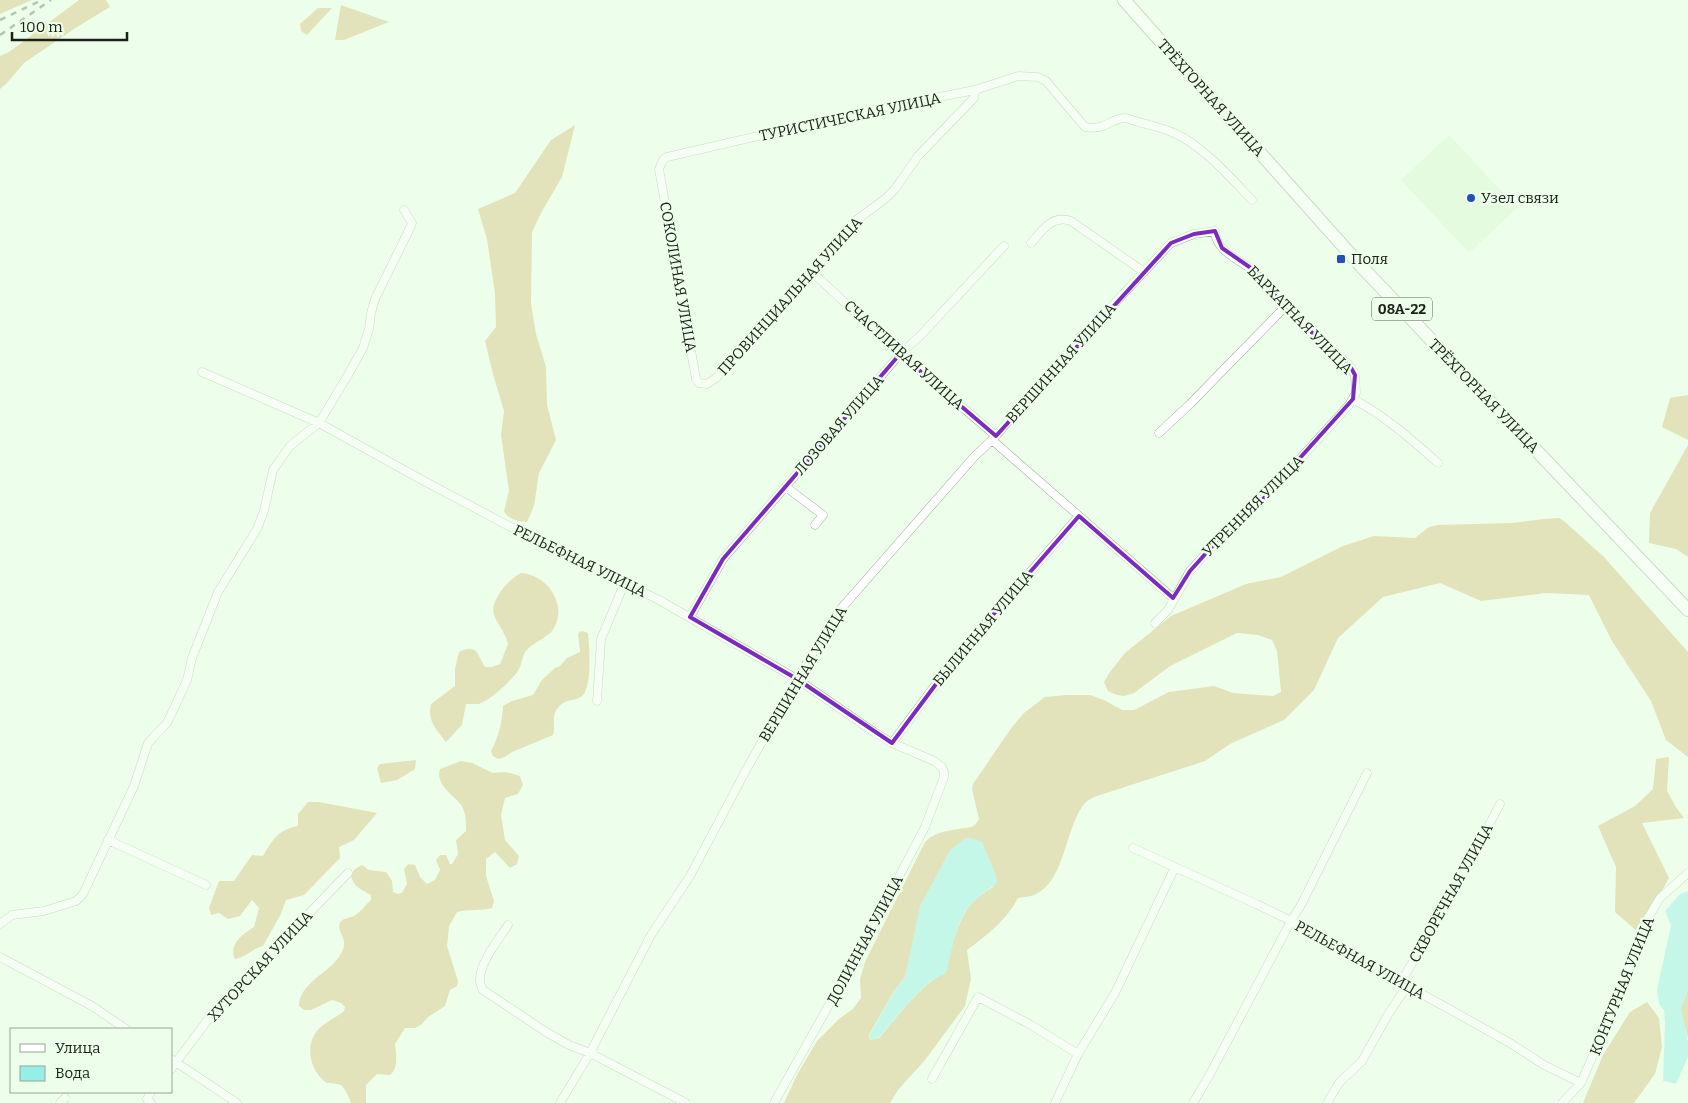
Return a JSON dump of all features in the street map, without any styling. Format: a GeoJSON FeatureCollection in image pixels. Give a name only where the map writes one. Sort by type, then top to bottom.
{"type":"FeatureCollection","features":[{"type":"Feature","properties":{"kind":"highway","name":"ТРЁХГОРНАЯ УЛИЦА"},"geometry":{"type":"LineString","coordinates":[[1124,0],[1360,264],[1688,610]]}},
{"type":"Feature","properties":{"kind":"street","name":"ТУРИСТИЧЕСКАЯ УЛИЦА"},"geometry":{"type":"LineString","coordinates":[[659,169],[663,160],[674,156],[862,112],[975,90],[1018,76],[1038,77],[1046,81],[1085,127],[1101,128],[1120,118],[1126,118],[1182,136],[1208,157],[1252,200]]}},
{"type":"Feature","properties":{"kind":"street","name":"ПРОВИНЦИАЛЬНАЯ УЛИЦА"},"geometry":{"type":"LineString","coordinates":[[699,383],[707,384],[716,378],[798,284],[813,273],[846,231],[868,210],[886,199],[918,156],[974,98],[975,90]]}},
{"type":"Feature","properties":{"kind":"street","name":"СОКОЛИНАЯ УЛИЦА"},"geometry":{"type":"LineString","coordinates":[[659,169],[696,379],[699,383]]}},
{"type":"Feature","properties":{"kind":"street"},"geometry":{"type":"LineString","coordinates":[[0,924],[12,915],[44,911],[80,898],[134,786],[148,743],[167,723],[187,680],[192,658],[218,592],[257,529],[264,512],[273,470],[290,446],[319,423],[363,348],[375,299],[412,223],[404,210]]}},
{"type":"Feature","properties":{"kind":"street"},"geometry":{"type":"LineString","coordinates":[[1031,242],[1052,221],[1058,218],[1065,218],[1144,272]]}},
{"type":"Feature","properties":{"kind":"street","name":"ВЕРШИННАЯ УЛИЦА"},"geometry":{"type":"LineString","coordinates":[[560,1103],[590,1053],[651,935],[690,876],[797,679],[845,603],[974,457],[994,438],[1036,387],[1171,243],[1194,234],[1215,232]]}},
{"type":"Feature","properties":{"kind":"street","name":"БАРХАТНАЯ УЛИЦА"},"geometry":{"type":"LineString","coordinates":[[1215,232],[1215,238],[1222,248],[1260,275],[1278,295],[1284,308],[1350,366],[1355,375],[1354,396]]}},
{"type":"Feature","properties":{"kind":"street","name":"ЛОЗОВАЯ УЛИЦА"},"geometry":{"type":"LineString","coordinates":[[690,617],[723,559],[900,354],[920,336],[1004,246]]}},
{"type":"Feature","properties":{"kind":"street","name":"СЧАСТЛИВАЯ УЛИЦА"},"geometry":{"type":"LineString","coordinates":[[813,273],[1078,516],[1173,598]]}},
{"type":"Feature","properties":{"kind":"street"},"geometry":{"type":"LineString","coordinates":[[1159,433],[1284,308]]}},
{"type":"Feature","properties":{"kind":"street","name":"РЕЛЬЕФНАЯ УЛИЦА"},"geometry":{"type":"LineString","coordinates":[[202,372],[319,423],[506,524],[625,582],[690,617],[797,679],[874,732],[934,760],[942,767],[944,772]]}},
{"type":"Feature","properties":{"kind":"street"},"geometry":{"type":"LineString","coordinates":[[1354,396],[1389,420],[1438,463]]}},
{"type":"Feature","properties":{"kind":"street","name":"УТРЕННЯЯ УЛИЦА"},"geometry":{"type":"LineString","coordinates":[[1155,623],[1168,610],[1173,598],[1190,571],[1224,532],[1269,492],[1354,396]]}},
{"type":"Feature","properties":{"kind":"street"},"geometry":{"type":"LineString","coordinates":[[786,487],[823,516],[815,525]]}},
{"type":"Feature","properties":{"kind":"street","name":"БЫЛИННАЯ УЛИЦА"},"geometry":{"type":"LineString","coordinates":[[892,742],[957,656],[1078,516]]}},
{"type":"Feature","properties":{"kind":"street"},"geometry":{"type":"LineString","coordinates":[[597,701],[600,639],[625,582]]}},
{"type":"Feature","properties":{"kind":"street","name":"ДОЛИННАЯ УЛИЦА"},"geometry":{"type":"LineString","coordinates":[[774,1103],[871,930],[925,827],[944,777],[944,772]]}},
{"type":"Feature","properties":{"kind":"street"},"geometry":{"type":"LineString","coordinates":[[1193,1103],[1214,1068],[1301,905],[1367,773]]}},
{"type":"Feature","properties":{"kind":"street","name":"СКВОРЕЧНАЯ УЛИЦА"},"geometry":{"type":"LineString","coordinates":[[1327,1103],[1340,1083],[1362,1061],[1500,804]]}},
{"type":"Feature","properties":{"kind":"street"},"geometry":{"type":"LineString","coordinates":[[108,840],[206,884]]}},
{"type":"Feature","properties":{"kind":"street","name":"РЕЛЬЕФНАЯ УЛИЦА"},"geometry":{"type":"LineString","coordinates":[[1133,848],[1291,921],[1544,1065],[1581,1083]]}},
{"type":"Feature","properties":{"kind":"street"},"geometry":{"type":"LineString","coordinates":[[1055,1103],[1078,1054],[1116,993],[1175,867]]}},
{"type":"Feature","properties":{"kind":"street","name":"ХУТОРСКАЯ УЛИЦА"},"geometry":{"type":"LineString","coordinates":[[173,1064],[223,1002],[348,873]]}},
{"type":"Feature","properties":{"kind":"street","name":"КОНТУРНАЯ УЛИЦА"},"geometry":{"type":"LineString","coordinates":[[1562,1103],[1581,1083],[1611,1014],[1646,923],[1660,898],[1688,873]]}},
{"type":"Feature","properties":{"kind":"street"},"geometry":{"type":"LineString","coordinates":[[508,926],[481,969],[479,984],[483,990],[534,1025],[569,1045],[590,1053],[686,1103]]}},
{"type":"Feature","properties":{"kind":"street"},"geometry":{"type":"LineString","coordinates":[[0,957],[92,1006],[125,1028]]}},
{"type":"Feature","properties":{"kind":"street"},"geometry":{"type":"LineString","coordinates":[[932,1079],[978,996],[1078,1054]]}},
{"type":"Feature","properties":{"kind":"street"},"geometry":{"type":"LineString","coordinates":[[173,1064],[237,1103]]}},
{"type":"Feature","properties":{"kind":"street"},"geometry":{"type":"LineString","coordinates":[[150,1093],[147,1099],[151,1103]]}},
{"type":"Feature","properties":{"kind":"highlighted area"},"geometry":{"type":"Polygon","coordinates":[[[1215,231],[1222,248],[1261,275],[1284,308],[1350,366],[1355,375],[1353,399],[1263,499],[1225,532],[1190,571],[1173,598],[1079,516],[957,656],[892,743],[797,679],[690,617],[723,559],[900,354],[996,436],[1171,243],[1194,234],[1215,231]]]}},
{"type":"Feature","properties":{"kind":"shaded area"},"geometry":{"type":"Polygon","coordinates":[[[0,0],[32,0],[0,14],[0,0]]]}},
{"type":"Feature","properties":{"kind":"shaded area"},"geometry":{"type":"Polygon","coordinates":[[[79,0],[106,0],[110,7],[24,63],[0,89],[0,56],[9,52],[79,0]]]}},
{"type":"Feature","properties":{"kind":"shaded area"},"geometry":{"type":"Polygon","coordinates":[[[341,5],[389,22],[344,40],[335,40],[341,5]]]}},
{"type":"Feature","properties":{"kind":"shaded area"},"geometry":{"type":"Polygon","coordinates":[[[318,8],[332,8],[307,35],[301,31],[300,24],[318,8]]]}},
{"type":"Feature","properties":{"kind":"shaded area"},"geometry":{"type":"Polygon","coordinates":[[[575,125],[562,177],[532,232],[531,304],[536,334],[546,367],[547,405],[556,440],[539,473],[534,506],[527,522],[514,520],[504,511],[509,491],[501,435],[504,411],[485,341],[496,327],[495,294],[487,239],[478,209],[515,193],[551,140],[575,125]]]}},
{"type":"Feature","properties":{"kind":"shaded area"},"geometry":{"type":"Polygon","coordinates":[[[1449,135],[1517,208],[1469,253],[1401,180],[1449,135]]]}},
{"type":"Feature","properties":{"kind":"shaded area"},"geometry":{"type":"Polygon","coordinates":[[[1688,395],[1688,440],[1662,427],[1670,398],[1688,395]]]}},
{"type":"Feature","properties":{"kind":"shaded area"},"geometry":{"type":"Polygon","coordinates":[[[1688,445],[1688,557],[1676,549],[1649,543],[1650,513],[1688,445]]]}},
{"type":"Feature","properties":{"kind":"shaded area"},"geometry":{"type":"Polygon","coordinates":[[[1559,518],[1604,557],[1688,652],[1688,757],[1666,740],[1651,701],[1612,641],[1589,595],[1546,593],[1481,601],[1440,583],[1383,597],[1338,638],[1314,690],[1284,720],[1230,744],[1205,761],[1097,796],[1087,801],[1074,822],[1060,864],[1046,887],[1034,895],[1018,898],[1002,921],[967,950],[971,979],[965,1006],[925,1060],[898,1090],[890,1103],[784,1103],[798,1073],[817,1041],[839,1019],[853,1009],[861,998],[860,979],[865,962],[925,842],[940,833],[971,827],[979,819],[972,789],[973,784],[1012,727],[1024,713],[1045,697],[1066,695],[1090,695],[1122,710],[1134,710],[1169,692],[1214,686],[1233,693],[1273,696],[1281,692],[1277,651],[1272,640],[1258,635],[1237,633],[1170,666],[1134,693],[1124,696],[1117,695],[1108,691],[1104,682],[1125,653],[1171,616],[1246,584],[1281,577],[1343,546],[1374,536],[1415,538],[1429,527],[1438,525],[1512,523],[1559,518]],[[996,875],[912,948],[905,977],[894,991],[869,1035],[870,1040],[879,1038],[918,993],[944,974],[956,933],[965,913],[977,898],[993,887],[996,875]]]}},
{"type":"Feature","properties":{"kind":"shaded area"},"geometry":{"type":"Polygon","coordinates":[[[521,573],[538,578],[552,591],[558,608],[555,626],[549,634],[526,651],[516,673],[500,690],[478,704],[466,704],[462,725],[446,742],[431,720],[431,704],[455,686],[455,669],[459,652],[473,650],[485,667],[500,664],[508,644],[494,615],[494,603],[506,585],[521,573]]]}},
{"type":"Feature","properties":{"kind":"shaded area"},"geometry":{"type":"Polygon","coordinates":[[[582,631],[588,633],[589,647],[589,677],[585,692],[578,699],[563,703],[557,709],[554,716],[553,735],[512,752],[505,757],[498,759],[493,756],[491,751],[500,729],[503,706],[512,701],[533,695],[542,680],[555,668],[560,666],[567,658],[580,652],[578,633],[582,631]]]}},
{"type":"Feature","properties":{"kind":"shaded area"},"geometry":{"type":"Polygon","coordinates":[[[1669,757],[1667,791],[1684,818],[1642,823],[1669,878],[1639,933],[1615,912],[1616,867],[1598,826],[1635,806],[1653,789],[1656,759],[1669,757]]]}},
{"type":"Feature","properties":{"kind":"shaded area"},"geometry":{"type":"Polygon","coordinates":[[[416,760],[415,769],[397,780],[381,783],[377,768],[380,764],[416,760]]]}},
{"type":"Feature","properties":{"kind":"shaded area"},"geometry":{"type":"Polygon","coordinates":[[[461,761],[472,763],[493,773],[506,772],[520,776],[523,785],[518,794],[505,798],[501,815],[505,840],[519,856],[517,864],[510,868],[495,852],[486,859],[486,876],[494,901],[492,908],[457,912],[449,926],[447,946],[458,981],[457,986],[450,990],[445,1006],[415,1028],[405,1028],[395,1044],[395,1069],[390,1075],[377,1074],[366,1085],[366,1103],[351,1103],[342,1086],[324,1081],[314,1068],[310,1054],[312,1039],[316,1032],[344,1011],[345,1007],[341,1003],[332,1000],[311,1010],[304,1010],[299,1006],[300,999],[312,981],[330,967],[341,954],[344,942],[339,927],[341,921],[352,917],[371,900],[371,895],[353,882],[351,875],[355,869],[362,865],[369,870],[386,872],[392,881],[393,892],[398,894],[402,893],[407,884],[404,869],[408,864],[415,865],[420,877],[427,884],[435,880],[440,870],[436,860],[440,855],[446,855],[450,864],[452,864],[458,854],[456,840],[466,831],[466,818],[462,806],[443,785],[439,775],[440,769],[461,761]]]}},
{"type":"Feature","properties":{"kind":"shaded area"},"geometry":{"type":"Polygon","coordinates":[[[308,802],[319,802],[377,813],[354,840],[339,847],[340,858],[304,895],[286,900],[281,914],[263,946],[235,959],[233,949],[235,944],[241,936],[254,927],[259,908],[252,900],[240,916],[228,919],[219,913],[211,915],[209,908],[219,881],[234,881],[252,855],[263,856],[277,836],[286,830],[298,826],[298,814],[308,802]]]}},
{"type":"Feature","properties":{"kind":"shaded area"},"geometry":{"type":"Polygon","coordinates":[[[1688,991],[1688,1038],[1678,1004],[1688,991]]]}},
{"type":"Feature","properties":{"kind":"shaded area"},"geometry":{"type":"Polygon","coordinates":[[[1647,1002],[1659,1018],[1662,1047],[1655,1074],[1634,1103],[1583,1103],[1603,1055],[1630,1012],[1647,1002]]]}},
{"type":"Feature","properties":{"kind":"water"},"geometry":{"type":"Polygon","coordinates":[[[966,838],[982,842],[996,875],[997,882],[976,899],[964,914],[956,932],[947,971],[920,990],[878,1038],[870,1040],[869,1036],[894,991],[905,977],[920,906],[950,850],[966,838]]]}},
{"type":"Feature","properties":{"kind":"water"},"geometry":{"type":"Polygon","coordinates":[[[1688,891],[1688,991],[1681,1008],[1688,1042],[1688,1057],[1676,1084],[1663,1081],[1665,1023],[1664,1010],[1659,1004],[1657,990],[1671,925],[1665,911],[1680,894],[1688,891]]]}},
{"type":"Feature","properties":{"kind":"railway"},"geometry":{"type":"LineString","coordinates":[[0,35],[51,0]]}},
{"type":"Feature","properties":{"kind":"railway"},"geometry":{"type":"LineString","coordinates":[[0,20],[40,1]]}},
{"type":"Feature","properties":{"kind":"place","name":"Узел связи"},"geometry":{"type":"Point","coordinates":[1471,198]}},
{"type":"Feature","properties":{"kind":"place","name":"Поля"},"geometry":{"type":"Point","coordinates":[1341,259]}}]}
